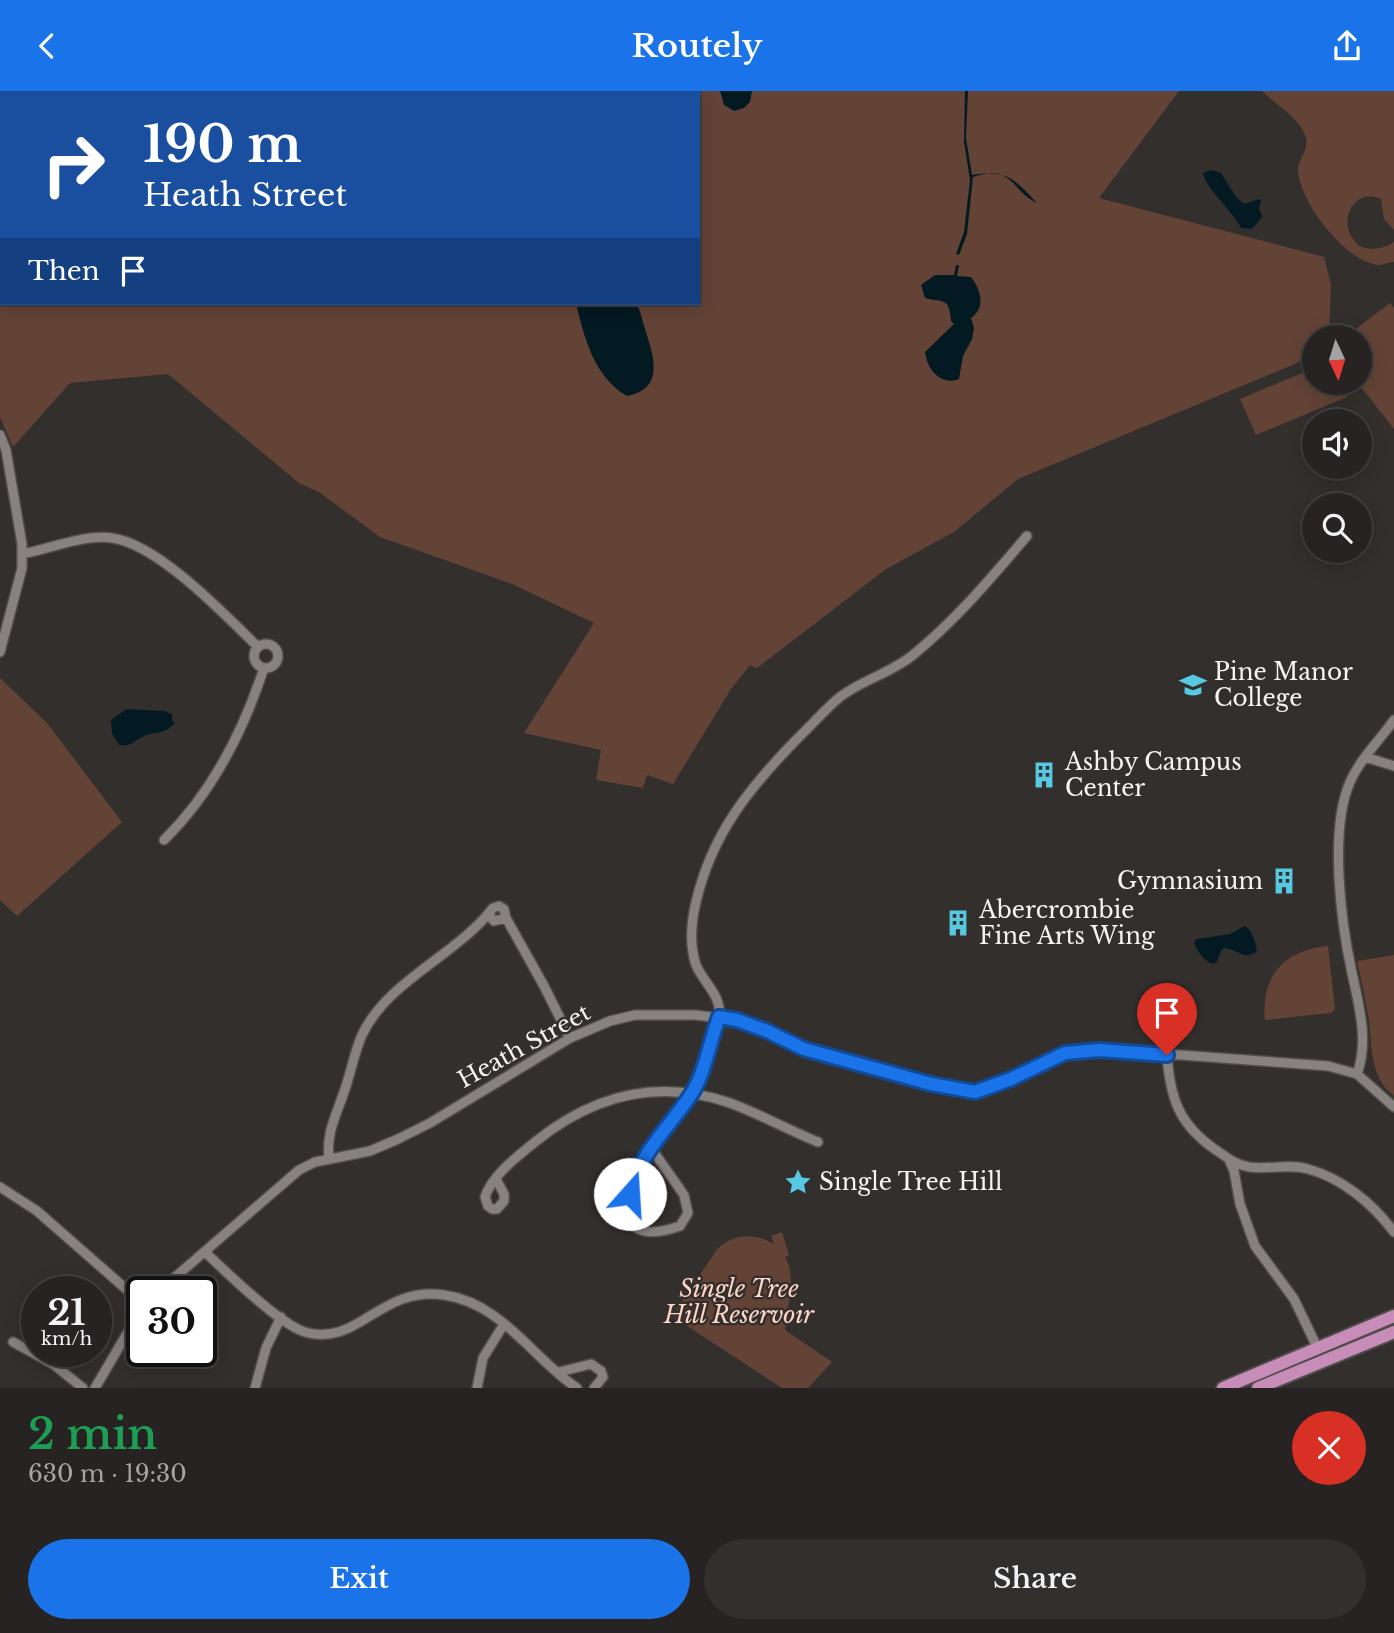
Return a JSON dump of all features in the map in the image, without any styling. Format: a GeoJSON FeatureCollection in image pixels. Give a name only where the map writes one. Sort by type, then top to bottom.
{"type":"FeatureCollection","features":[{"type":"Feature","properties":{"kind":"highway"},"geometry":{"type":"LineString","coordinates":[[1223,1388],[1394,1316]]}},
{"type":"Feature","properties":{"kind":"highway"},"geometry":{"type":"LineString","coordinates":[[1258,1388],[1394,1332]]}},
{"type":"Feature","properties":{"kind":"street"},"geometry":{"type":"LineString","coordinates":[[0,435],[6,450],[22,554],[19,583],[0,652]]}},
{"type":"Feature","properties":{"kind":"street"},"geometry":{"type":"LineString","coordinates":[[651,1148],[684,1195],[688,1210],[685,1221],[680,1226],[646,1233],[632,1225],[629,1217],[628,1204],[635,1177],[651,1148],[693,1093],[719,1017],[720,1009],[716,996],[697,967],[691,931],[702,878],[720,837],[739,804],[767,769],[841,696],[899,666],[915,654],[977,595],[1027,536]]}},
{"type":"Feature","properties":{"kind":"street"},"geometry":{"type":"LineString","coordinates":[[22,554],[97,538],[114,538],[149,552],[167,565],[258,647]]}},
{"type":"Feature","properties":{"kind":"street"},"geometry":{"type":"LineString","coordinates":[[269,644],[278,652],[274,666],[264,668],[257,664],[254,657],[258,647],[269,644]]}},
{"type":"Feature","properties":{"kind":"street"},"geometry":{"type":"LineString","coordinates":[[164,840],[195,807],[216,774],[251,708],[264,668]]}},
{"type":"Feature","properties":{"kind":"street"},"geometry":{"type":"LineString","coordinates":[[1357,1074],[1363,1055],[1363,1038],[1341,920],[1340,845],[1345,796],[1353,775],[1394,720]]}},
{"type":"Feature","properties":{"kind":"street"},"geometry":{"type":"LineString","coordinates":[[1366,757],[1394,767]]}},
{"type":"Feature","properties":{"kind":"street"},"geometry":{"type":"LineString","coordinates":[[329,1158],[327,1140],[363,1035],[377,1012],[393,995],[488,915],[492,908],[499,906],[504,909],[506,918],[570,1038]]}},
{"type":"Feature","properties":{"kind":"street","name":"Heath Street"},"geometry":{"type":"LineString","coordinates":[[177,1276],[299,1170],[329,1158],[370,1151],[398,1139],[430,1123],[570,1038],[610,1021],[635,1015],[663,1013],[737,1020],[804,1049],[931,1084],[975,1092],[1011,1079],[1065,1053],[1099,1050],[1316,1065],[1357,1074],[1394,1107]]}},
{"type":"Feature","properties":{"kind":"street"},"geometry":{"type":"LineString","coordinates":[[1167,1055],[1170,1085],[1179,1112],[1189,1128],[1230,1163],[1240,1204],[1255,1246],[1294,1299],[1317,1347]]}},
{"type":"Feature","properties":{"kind":"street"},"geometry":{"type":"LineString","coordinates":[[496,1179],[525,1151],[569,1118],[594,1105],[640,1093],[693,1093],[732,1104],[818,1142]]}},
{"type":"Feature","properties":{"kind":"street"},"geometry":{"type":"LineString","coordinates":[[1230,1163],[1250,1167],[1306,1168],[1322,1174],[1346,1185],[1394,1232]]}},
{"type":"Feature","properties":{"kind":"street"},"geometry":{"type":"LineString","coordinates":[[0,1188],[41,1214],[126,1291]]}},
{"type":"Feature","properties":{"kind":"street"},"geometry":{"type":"LineString","coordinates":[[205,1252],[281,1317],[305,1332],[331,1334],[354,1326],[397,1300],[419,1295],[444,1295],[483,1308],[577,1388]]}},
{"type":"Feature","properties":{"kind":"street"},"geometry":{"type":"LineString","coordinates":[[255,1388],[266,1348],[281,1317]]}},
{"type":"Feature","properties":{"kind":"street"},"geometry":{"type":"LineString","coordinates":[[477,1388],[483,1358],[504,1324]]}},
{"type":"Feature","properties":{"kind":"street"},"geometry":{"type":"LineString","coordinates":[[95,1388],[126,1331]]}},
{"type":"Feature","properties":{"kind":"street"},"geometry":{"type":"LineString","coordinates":[[13,1342],[53,1364],[83,1388]]}},
{"type":"Feature","properties":{"kind":"street"},"geometry":{"type":"LineString","coordinates":[[559,1372],[591,1364],[601,1371],[603,1377],[594,1388]]}},
{"type":"Feature","properties":{"kind":"green space"},"geometry":{"type":"Polygon","coordinates":[[[700,91],[1179,91],[1099,198],[1324,257],[1331,285],[1329,325],[1302,325],[1302,361],[1018,479],[954,532],[886,569],[757,668],[750,665],[731,689],[673,784],[647,775],[643,788],[596,780],[601,750],[524,733],[594,623],[512,584],[380,537],[319,492],[299,483],[168,374],[70,383],[13,447],[0,417],[0,305],[700,305],[700,91]]]}},
{"type":"Feature","properties":{"kind":"green space"},"geometry":{"type":"Polygon","coordinates":[[[1262,91],[1394,91],[1394,230],[1384,219],[1381,199],[1373,196],[1354,203],[1348,223],[1349,231],[1359,246],[1377,249],[1394,242],[1394,262],[1378,265],[1365,261],[1339,242],[1326,228],[1315,213],[1300,182],[1298,169],[1307,142],[1303,131],[1294,118],[1262,91]]]}},
{"type":"Feature","properties":{"kind":"green space"},"geometry":{"type":"Polygon","coordinates":[[[1390,303],[1394,308],[1394,429],[1367,395],[1372,395],[1372,325],[1361,325],[1390,303]]]}},
{"type":"Feature","properties":{"kind":"green space"},"geometry":{"type":"Polygon","coordinates":[[[1302,373],[1302,395],[1347,397],[1318,409],[1302,409],[1302,416],[1256,435],[1240,399],[1302,373]]]}},
{"type":"Feature","properties":{"kind":"green space"},"geometry":{"type":"Polygon","coordinates":[[[0,678],[47,723],[122,822],[17,916],[0,900],[0,678]]]}},
{"type":"Feature","properties":{"kind":"green space"},"geometry":{"type":"Polygon","coordinates":[[[1328,946],[1335,1009],[1331,1013],[1265,1020],[1267,990],[1278,968],[1299,953],[1328,946]]]}},
{"type":"Feature","properties":{"kind":"green space"},"geometry":{"type":"Polygon","coordinates":[[[1394,955],[1394,1096],[1380,1079],[1376,1069],[1357,961],[1394,955]]]}},
{"type":"Feature","properties":{"kind":"green space","name":"Single Tree Hill Reservoir"},"geometry":{"type":"Polygon","coordinates":[[[782,1232],[789,1255],[785,1257],[791,1283],[785,1330],[832,1362],[808,1388],[782,1388],[672,1316],[718,1248],[732,1239],[745,1236],[774,1244],[771,1236],[782,1232]]]}},
{"type":"Feature","properties":{"kind":"water"},"geometry":{"type":"Polygon","coordinates":[[[720,91],[752,91],[750,102],[744,108],[734,111],[724,105],[720,91]]]}},
{"type":"Feature","properties":{"kind":"water"},"geometry":{"type":"Polygon","coordinates":[[[965,91],[968,91],[966,138],[972,175],[986,174],[973,177],[967,234],[959,255],[956,254],[964,232],[970,180],[964,142],[965,91]]]}},
{"type":"Feature","properties":{"kind":"water"},"geometry":{"type":"Polygon","coordinates":[[[1211,170],[1221,173],[1236,197],[1244,204],[1259,199],[1261,201],[1259,208],[1262,217],[1252,229],[1241,228],[1209,186],[1203,173],[1211,170]]]}},
{"type":"Feature","properties":{"kind":"water"},"geometry":{"type":"Polygon","coordinates":[[[1000,175],[1015,182],[1037,203],[1010,180],[1000,175]]]}},
{"type":"Feature","properties":{"kind":"water"},"geometry":{"type":"Polygon","coordinates":[[[956,265],[959,265],[957,276],[971,277],[979,293],[980,304],[971,318],[974,328],[972,339],[963,356],[959,379],[952,381],[936,375],[926,359],[925,352],[954,324],[949,308],[945,302],[925,298],[921,285],[935,275],[954,275],[956,265]]]}},
{"type":"Feature","properties":{"kind":"water"},"geometry":{"type":"Polygon","coordinates":[[[577,305],[637,305],[653,360],[652,378],[647,386],[627,396],[616,388],[598,367],[577,305]]]}},
{"type":"Feature","properties":{"kind":"water"},"geometry":{"type":"Polygon","coordinates":[[[127,709],[164,711],[172,714],[172,721],[175,723],[130,744],[119,745],[112,733],[111,720],[127,709]]]}},
{"type":"Feature","properties":{"kind":"water"},"geometry":{"type":"Polygon","coordinates":[[[1245,926],[1254,940],[1257,951],[1253,954],[1245,955],[1224,948],[1217,962],[1213,964],[1204,958],[1195,945],[1197,939],[1230,934],[1245,926]]]}},
{"type":"Feature","properties":{"kind":"place","name":"Pine Manor College"},"geometry":{"type":"Point","coordinates":[1193,685]}},
{"type":"Feature","properties":{"kind":"place","name":"Ashby Campus Center"},"geometry":{"type":"Point","coordinates":[1044,775]}},
{"type":"Feature","properties":{"kind":"place","name":"Gymnasium"},"geometry":{"type":"Point","coordinates":[1284,881]}},
{"type":"Feature","properties":{"kind":"place","name":"Abercrombie Fine Arts Wing"},"geometry":{"type":"Point","coordinates":[958,923]}},
{"type":"Feature","properties":{"kind":"place","name":"Single Tree Hill"},"geometry":{"type":"Point","coordinates":[798,1182]}},
{"type":"Feature","properties":{"kind":"route"},"geometry":{"type":"LineString","coordinates":[[630,1194],[643,1159],[693,1093],[719,1017],[737,1020],[767,1031],[804,1049],[891,1074],[975,1092],[1011,1079],[1049,1058],[1065,1053],[1099,1050],[1167,1055]]}}]}
